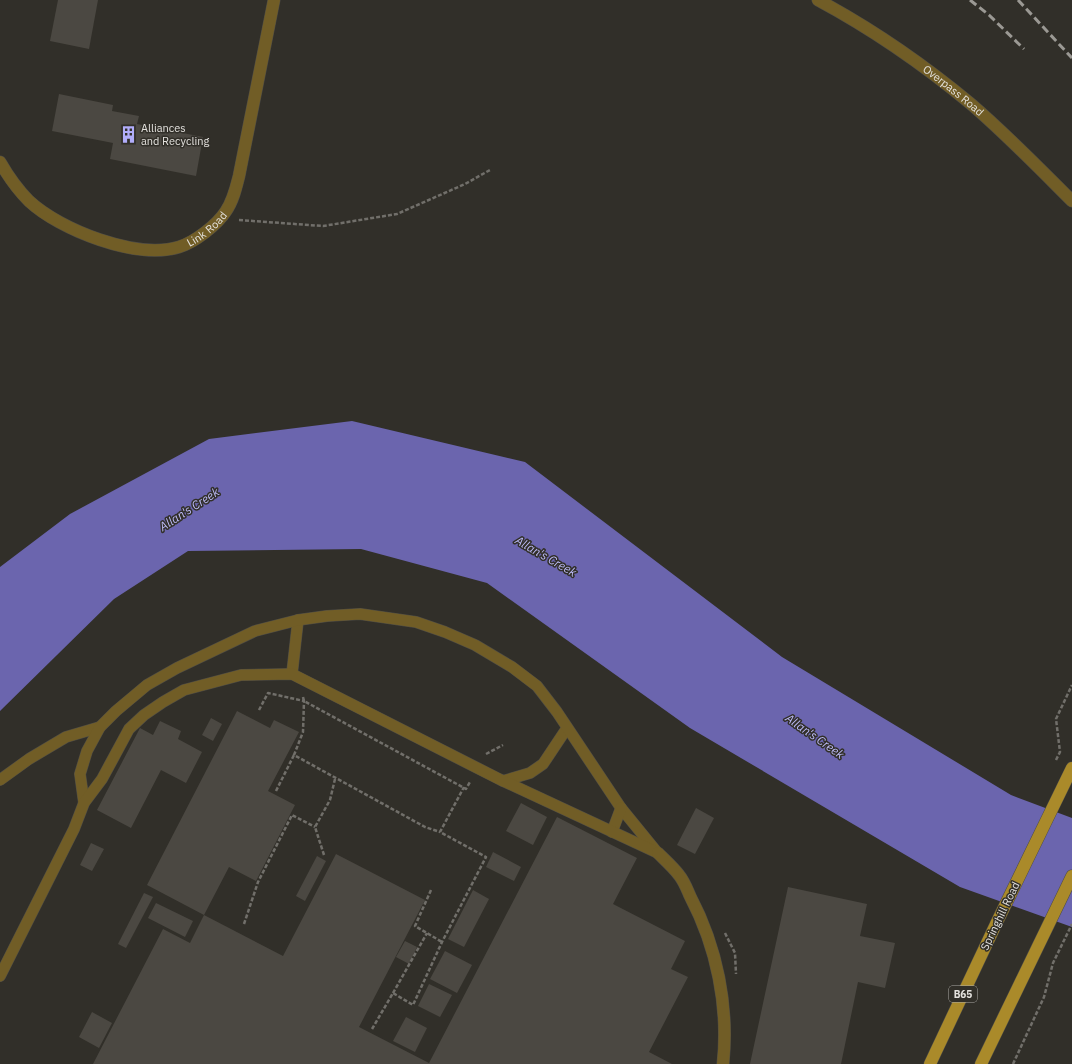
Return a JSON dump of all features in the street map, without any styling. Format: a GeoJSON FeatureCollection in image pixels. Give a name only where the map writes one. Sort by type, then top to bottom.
{"type":"FeatureCollection","features":[{"type":"Feature","properties":{"kind":"main road","name":"Springhill Road"},"geometry":{"type":"LineString","coordinates":[[930,1064],[1072,768]]}},
{"type":"Feature","properties":{"kind":"main road"},"geometry":{"type":"LineString","coordinates":[[981,1064],[1072,876]]}},
{"type":"Feature","properties":{"kind":"street","name":"Link Road"},"geometry":{"type":"LineString","coordinates":[[0,162],[10,179],[30,202],[52,217],[105,242],[130,249],[154,251],[179,247],[199,237],[219,219],[229,205],[233,195],[239,176],[274,0]]}},
{"type":"Feature","properties":{"kind":"street","name":"Overpass Road"},"geometry":{"type":"LineString","coordinates":[[818,0],[849,17],[905,54],[971,104],[1033,161],[1072,201]]}},
{"type":"Feature","properties":{"kind":"street"},"geometry":{"type":"LineString","coordinates":[[658,853],[679,875],[697,910],[712,949],[720,986],[724,1016],[723,1064]]}},
{"type":"Feature","properties":{"kind":"lane"},"geometry":{"type":"LineString","coordinates":[[84,803],[80,774],[86,751],[100,726],[147,686],[177,668],[256,631],[298,620],[360,614],[416,622],[445,632],[475,645],[512,667],[537,686],[557,712],[621,808],[658,853]]}},
{"type":"Feature","properties":{"kind":"lane"},"geometry":{"type":"LineString","coordinates":[[292,674],[298,620]]}},
{"type":"Feature","properties":{"kind":"lane"},"geometry":{"type":"LineString","coordinates":[[0,976],[74,829],[84,803],[102,779],[129,729],[144,715],[184,690],[241,676],[292,674],[503,781],[658,853]]}},
{"type":"Feature","properties":{"kind":"lane"},"geometry":{"type":"LineString","coordinates":[[0,780],[29,759],[66,737],[100,726]]}},
{"type":"Feature","properties":{"kind":"lane"},"geometry":{"type":"LineString","coordinates":[[503,781],[530,773],[543,764],[567,728]]}},
{"type":"Feature","properties":{"kind":"lane"},"geometry":{"type":"LineString","coordinates":[[612,832],[621,808]]}},
{"type":"Feature","properties":{"kind":"path"},"geometry":{"type":"LineString","coordinates":[[219,219],[323,226],[397,214],[465,184],[490,170]]}},
{"type":"Feature","properties":{"kind":"path"},"geometry":{"type":"LineString","coordinates":[[1055,764],[1060,752],[1056,720],[1072,685]]}},
{"type":"Feature","properties":{"kind":"path"},"geometry":{"type":"LineString","coordinates":[[259,710],[268,693],[304,701],[466,789],[472,778]]}},
{"type":"Feature","properties":{"kind":"path"},"geometry":{"type":"LineString","coordinates":[[276,791],[294,755],[303,732],[304,701],[302,695]]}},
{"type":"Feature","properties":{"kind":"path"},"geometry":{"type":"LineString","coordinates":[[294,755],[335,779],[425,827],[440,832],[486,857],[442,942],[413,1005],[393,993]]}},
{"type":"Feature","properties":{"kind":"path"},"geometry":{"type":"LineString","coordinates":[[315,828],[330,800],[335,779]]}},
{"type":"Feature","properties":{"kind":"path"},"geometry":{"type":"LineString","coordinates":[[440,832],[464,787]]}},
{"type":"Feature","properties":{"kind":"path"},"geometry":{"type":"LineString","coordinates":[[244,924],[258,882],[292,815],[315,828],[324,855]]}},
{"type":"Feature","properties":{"kind":"path"},"geometry":{"type":"LineString","coordinates":[[431,890],[415,926],[442,942]]}},
{"type":"Feature","properties":{"kind":"path"},"geometry":{"type":"LineString","coordinates":[[1013,1064],[1044,997],[1053,963],[1072,924]]}},
{"type":"Feature","properties":{"kind":"path"},"geometry":{"type":"LineString","coordinates":[[725,932],[735,953],[736,975]]}},
{"type":"Feature","properties":{"kind":"path"},"geometry":{"type":"LineString","coordinates":[[372,1028],[427,933]]}},
{"type":"Feature","properties":{"kind":"water","name":"Allan's Creek"},"geometry":{"type":"Polygon","coordinates":[[[352,421],[525,462],[782,657],[1011,795],[1072,818],[1072,927],[960,887],[690,728],[487,583],[361,549],[188,551],[114,599],[0,711],[0,567],[70,514],[209,439],[352,421]]]}},
{"type":"Feature","properties":{"kind":"building"},"geometry":{"type":"Polygon","coordinates":[[[58,0],[98,0],[89,49],[50,41],[58,0]]]}},
{"type":"Feature","properties":{"kind":"building","name":"Alliances and Recycling"},"geometry":{"type":"Polygon","coordinates":[[[59,94],[113,105],[112,111],[139,116],[137,124],[203,137],[196,176],[110,159],[113,143],[52,131],[59,94]]]}},
{"type":"Feature","properties":{"kind":"building"},"geometry":{"type":"Polygon","coordinates":[[[237,711],[270,728],[274,720],[299,732],[268,791],[295,805],[256,881],[229,867],[204,915],[147,885],[237,711]]]}},
{"type":"Feature","properties":{"kind":"building"},"geometry":{"type":"Polygon","coordinates":[[[211,718],[222,724],[213,741],[202,735],[211,718]]]}},
{"type":"Feature","properties":{"kind":"building"},"geometry":{"type":"Polygon","coordinates":[[[160,721],[181,731],[178,739],[202,752],[186,783],[161,770],[131,828],[97,810],[140,728],[153,735],[160,721]]]}},
{"type":"Feature","properties":{"kind":"building"},"geometry":{"type":"Polygon","coordinates":[[[521,803],[547,817],[533,845],[506,831],[521,803]]]}},
{"type":"Feature","properties":{"kind":"building"},"geometry":{"type":"Polygon","coordinates":[[[696,808],[714,818],[695,854],[677,845],[696,808]]]}},
{"type":"Feature","properties":{"kind":"building"},"geometry":{"type":"Polygon","coordinates":[[[557,817],[637,858],[613,904],[685,941],[671,969],[688,977],[649,1052],[672,1064],[93,1064],[163,929],[190,943],[204,915],[283,956],[336,854],[425,900],[359,1027],[429,1063],[557,817]]]}},
{"type":"Feature","properties":{"kind":"building"},"geometry":{"type":"Polygon","coordinates":[[[91,843],[104,849],[92,871],[80,865],[91,843]]]}},
{"type":"Feature","properties":{"kind":"building"},"geometry":{"type":"Polygon","coordinates":[[[493,852],[521,867],[514,881],[486,867],[493,852]]]}},
{"type":"Feature","properties":{"kind":"building"},"geometry":{"type":"Polygon","coordinates":[[[317,856],[326,861],[305,901],[296,896],[317,856]]]}},
{"type":"Feature","properties":{"kind":"building"},"geometry":{"type":"Polygon","coordinates":[[[788,887],[867,904],[860,936],[895,943],[885,988],[858,982],[841,1064],[750,1064],[788,887]]]}},
{"type":"Feature","properties":{"kind":"building"},"geometry":{"type":"Polygon","coordinates":[[[473,890],[489,899],[464,947],[448,939],[473,890]]]}},
{"type":"Feature","properties":{"kind":"building"},"geometry":{"type":"Polygon","coordinates":[[[144,893],[153,897],[126,948],[118,944],[144,893]]]}},
{"type":"Feature","properties":{"kind":"building"},"geometry":{"type":"Polygon","coordinates":[[[156,903],[193,921],[185,937],[148,918],[156,903]]]}},
{"type":"Feature","properties":{"kind":"building"},"geometry":{"type":"Polygon","coordinates":[[[405,941],[417,947],[409,964],[396,957],[405,941]]]}},
{"type":"Feature","properties":{"kind":"building"},"geometry":{"type":"Polygon","coordinates":[[[445,951],[472,965],[457,993],[430,979],[445,951]]]}},
{"type":"Feature","properties":{"kind":"building"},"geometry":{"type":"Polygon","coordinates":[[[429,984],[452,995],[440,1017],[418,1006],[429,984]]]}},
{"type":"Feature","properties":{"kind":"building"},"geometry":{"type":"Polygon","coordinates":[[[92,1012],[112,1023],[99,1048],[79,1037],[92,1012]]]}},
{"type":"Feature","properties":{"kind":"building"},"geometry":{"type":"Polygon","coordinates":[[[406,1017],[427,1028],[415,1052],[393,1041],[406,1017]]]}},
{"type":"Feature","properties":{"kind":"railway"},"geometry":{"type":"LineString","coordinates":[[970,0],[989,15],[1024,49]]}},
{"type":"Feature","properties":{"kind":"railway"},"geometry":{"type":"LineString","coordinates":[[1018,0],[1072,58]]}},
{"type":"Feature","properties":{"kind":"place","name":"Alliances and Recycling"},"geometry":{"type":"Point","coordinates":[128,134]}}]}
